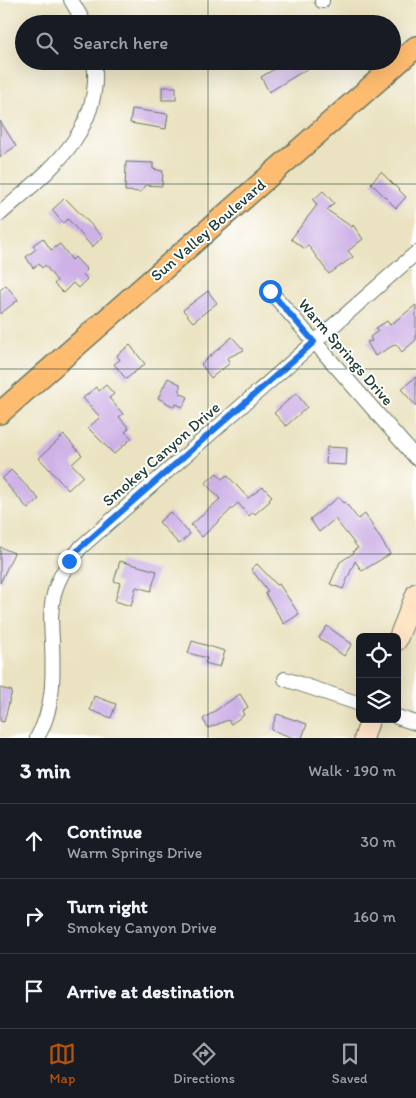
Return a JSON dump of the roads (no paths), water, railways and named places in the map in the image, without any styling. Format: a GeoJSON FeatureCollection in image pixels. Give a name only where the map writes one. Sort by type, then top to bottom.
{"type":"FeatureCollection","features":[{"type":"Feature","properties":{"kind":"main road","name":"Sun Valley Boulevard"},"geometry":{"type":"LineString","coordinates":[[401,60],[416,47]]}},
{"type":"Feature","properties":{"kind":"main road","name":"Sun Valley Boulevard"},"geometry":{"type":"LineString","coordinates":[[0,413],[390,70]]}},
{"type":"Feature","properties":{"kind":"street"},"geometry":{"type":"LineString","coordinates":[[71,0],[80,15]]}},
{"type":"Feature","properties":{"kind":"street"},"geometry":{"type":"LineString","coordinates":[[0,214],[60,161],[72,147],[90,110],[94,89],[94,70]]}},
{"type":"Feature","properties":{"kind":"street","name":"Smokey Canyon Drive"},"geometry":{"type":"LineString","coordinates":[[37,738],[49,709],[53,688],[51,614],[54,595],[60,577],[69,561],[81,547],[416,253]]}},
{"type":"Feature","properties":{"kind":"street","name":"Warm Springs Drive"},"geometry":{"type":"LineString","coordinates":[[270,291],[416,458]]}},
{"type":"Feature","properties":{"kind":"street"},"geometry":{"type":"LineString","coordinates":[[400,633],[416,593]]}},
{"type":"Feature","properties":{"kind":"street"},"geometry":{"type":"LineString","coordinates":[[285,679],[356,703]]}},
{"type":"Feature","properties":{"kind":"street"},"geometry":{"type":"LineString","coordinates":[[401,718],[416,723]]}},
{"type":"Feature","properties":{"kind":"street"},"geometry":{"type":"LineString","coordinates":[[364,738],[369,723]]}}]}
